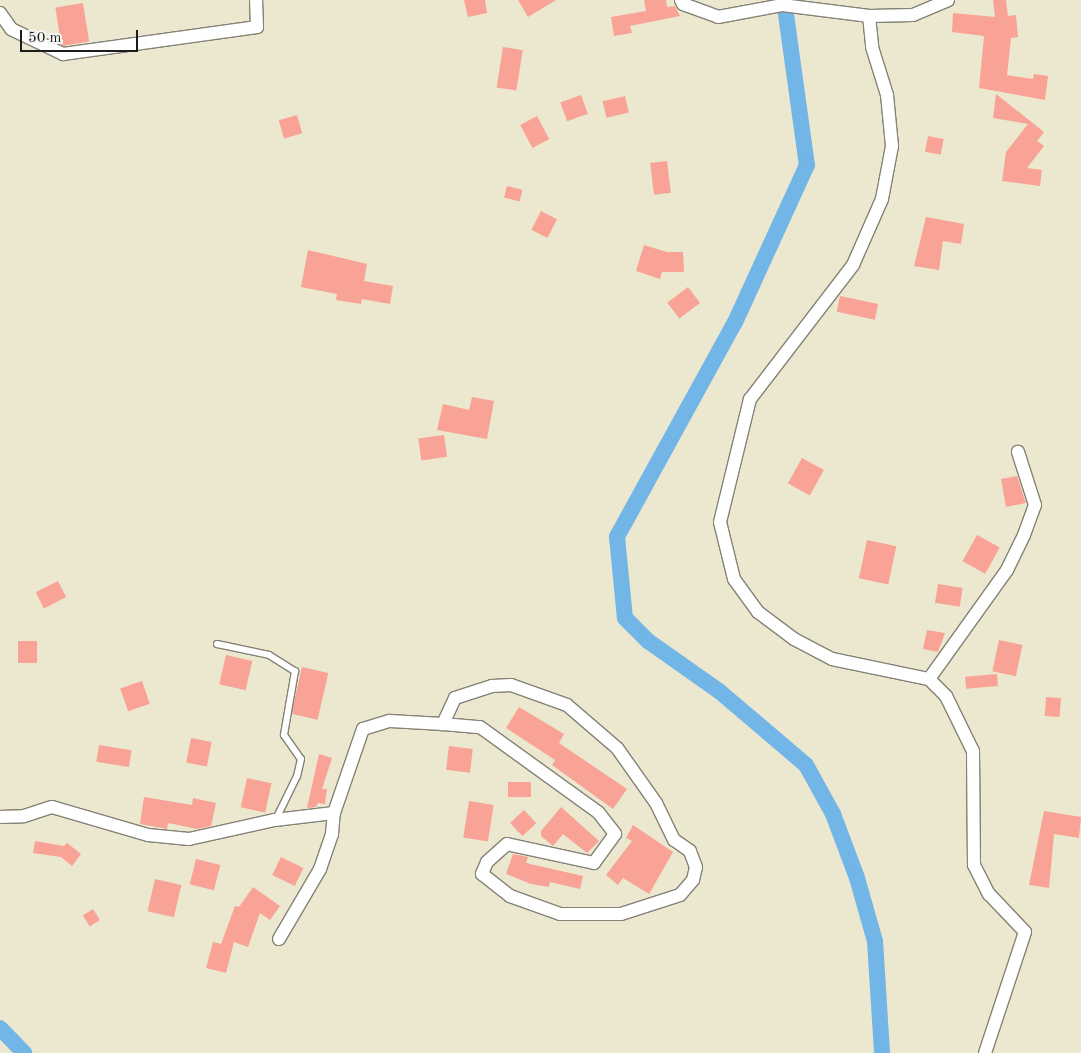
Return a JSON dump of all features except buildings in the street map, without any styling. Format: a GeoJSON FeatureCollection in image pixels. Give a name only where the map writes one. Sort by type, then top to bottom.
{"type":"FeatureCollection","features":[{"type":"Feature","properties":{"kind":"street"},"geometry":{"type":"LineString","coordinates":[[0,13],[12,29],[63,54],[257,27],[256,0]]}},
{"type":"Feature","properties":{"kind":"street"},"geometry":{"type":"LineString","coordinates":[[681,0],[684,4],[718,18],[782,5],[869,16],[913,15],[948,0]]}},
{"type":"Feature","properties":{"kind":"street"},"geometry":{"type":"LineString","coordinates":[[869,16],[872,47],[887,95],[892,146],[882,199],[853,265],[750,399],[720,522],[734,579],[766,618],[794,639],[832,659],[929,679],[946,696],[973,750],[974,865],[990,894],[1025,932],[985,1053]]}},
{"type":"Feature","properties":{"kind":"street"},"geometry":{"type":"LineString","coordinates":[[929,679],[1008,570],[1024,535],[1035,505],[1018,452]]}},
{"type":"Feature","properties":{"kind":"street"},"geometry":{"type":"LineString","coordinates":[[279,939],[320,869],[332,834],[334,813],[363,729],[390,721],[480,727],[598,812],[615,834],[594,863],[507,844],[487,862],[482,874],[510,896],[560,914],[621,914],[680,895],[693,880],[696,867],[690,851],[674,840],[656,803],[618,748],[567,705],[511,685],[492,686],[455,698],[443,724]]}},
{"type":"Feature","properties":{"kind":"street"},"geometry":{"type":"LineString","coordinates":[[0,817],[24,816],[52,807],[148,835],[189,839],[276,820],[334,813]]}},
{"type":"Feature","properties":{"kind":"lane"},"geometry":{"type":"LineString","coordinates":[[217,644],[269,655],[295,672],[284,735],[301,759],[297,776],[276,820]]}},
{"type":"Feature","properties":{"kind":"waterway"},"geometry":{"type":"LineString","coordinates":[[784,0],[807,165],[735,322],[617,537],[625,618],[648,641],[719,691],[806,765],[833,814],[857,878],[875,941],[882,1053]]}},
{"type":"Feature","properties":{"kind":"waterway"},"geometry":{"type":"LineString","coordinates":[[0,1028],[24,1053]]}}]}
